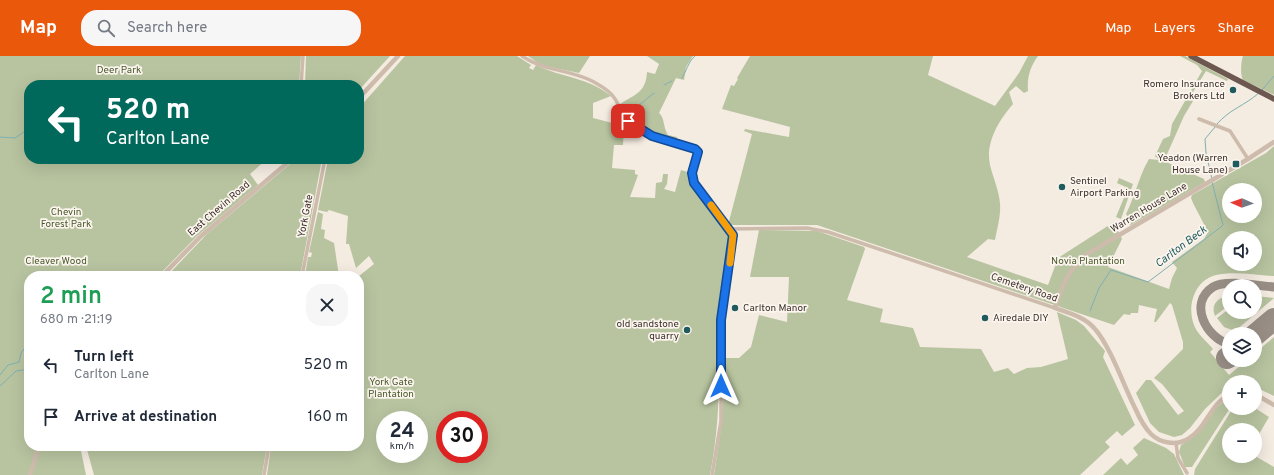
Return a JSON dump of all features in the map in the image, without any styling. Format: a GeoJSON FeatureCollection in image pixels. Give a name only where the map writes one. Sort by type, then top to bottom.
{"type":"FeatureCollection","features":[{"type":"Feature","properties":{"kind":"highway"},"geometry":{"type":"LineString","coordinates":[[1192,56],[1272,98]]}},
{"type":"Feature","properties":{"kind":"street"},"geometry":{"type":"LineString","coordinates":[[302,80],[303,56]]}},
{"type":"Feature","properties":{"kind":"street"},"geometry":{"type":"LineString","coordinates":[[364,93],[398,56]]}},
{"type":"Feature","properties":{"kind":"street"},"geometry":{"type":"LineString","coordinates":[[522,56],[536,65],[581,76],[593,81],[612,95],[626,118],[634,126],[665,141],[695,149],[698,152],[692,173],[694,183],[730,229],[733,235],[721,320],[720,421],[712,475]]}},
{"type":"Feature","properties":{"kind":"street"},"geometry":{"type":"LineString","coordinates":[[1199,119],[1210,125],[1230,130],[1248,159]]}},
{"type":"Feature","properties":{"kind":"street","name":"Warren House Lane"},"geometry":{"type":"LineString","coordinates":[[1054,308],[1065,280],[1071,270],[1083,258],[1274,142]]}},
{"type":"Feature","properties":{"kind":"street","name":"East Chevin Road"},"geometry":{"type":"LineString","coordinates":[[167,271],[200,237],[286,164]]}},
{"type":"Feature","properties":{"kind":"street","name":"York Gate"},"geometry":{"type":"LineString","coordinates":[[303,271],[324,164]]}},
{"type":"Feature","properties":{"kind":"street","name":"Cemetery Road"},"geometry":{"type":"LineString","coordinates":[[730,229],[806,228],[828,232],[1079,317],[1095,328],[1101,337],[1147,430],[1162,441],[1176,443]]}},
{"type":"Feature","properties":{"kind":"street"},"geometry":{"type":"LineString","coordinates":[[1262,398],[1274,405]]}},
{"type":"Feature","properties":{"kind":"street"},"geometry":{"type":"LineString","coordinates":[[1187,473],[1178,458],[1176,443],[1188,440],[1222,401]]}},
{"type":"Feature","properties":{"kind":"street"},"geometry":{"type":"LineString","coordinates":[[30,475],[37,451]]}},
{"type":"Feature","properties":{"kind":"street"},"geometry":{"type":"LineString","coordinates":[[264,475],[268,451]]}},
{"type":"Feature","properties":{"kind":"green space","name":"Chevin Forest Park"},"geometry":{"type":"Polygon","coordinates":[[[0,56],[301,56],[299,80],[24,80],[24,164],[261,164],[250,174],[258,185],[197,236],[163,271],[24,271],[24,451],[81,451],[86,475],[0,475],[0,56]]]}},
{"type":"Feature","properties":{"kind":"green space"},"geometry":{"type":"Polygon","coordinates":[[[306,56],[390,56],[364,85],[364,80],[305,80],[306,56]]]}},
{"type":"Feature","properties":{"kind":"green space","name":"York Gate Plantation"},"geometry":{"type":"Polygon","coordinates":[[[405,56],[517,56],[531,65],[529,68],[533,70],[536,65],[555,73],[584,81],[611,96],[593,103],[593,118],[624,126],[623,145],[614,145],[612,168],[635,170],[635,174],[638,175],[630,197],[655,198],[656,183],[662,182],[663,174],[668,174],[667,184],[664,189],[675,192],[681,170],[691,173],[693,182],[698,190],[723,220],[731,236],[719,303],[718,409],[716,436],[710,475],[267,475],[270,451],[364,451],[364,272],[374,264],[369,256],[356,268],[349,244],[346,244],[348,216],[329,210],[327,212],[318,210],[327,164],[364,164],[364,102],[405,56]]]}},
{"type":"Feature","properties":{"kind":"green space"},"geometry":{"type":"Polygon","coordinates":[[[528,56],[590,56],[579,73],[541,65],[528,56]]]}},
{"type":"Feature","properties":{"kind":"green space"},"geometry":{"type":"Polygon","coordinates":[[[647,56],[693,56],[686,67],[684,80],[676,78],[659,113],[668,135],[677,137],[676,142],[663,139],[637,126],[627,117],[634,110],[631,107],[625,113],[620,104],[639,92],[645,84],[647,72],[655,74],[659,64],[647,56]]]}},
{"type":"Feature","properties":{"kind":"green space","name":"Novia Plantation"},"geometry":{"type":"Polygon","coordinates":[[[750,56],[933,56],[928,75],[995,106],[1019,73],[1028,56],[1038,56],[1030,72],[1028,91],[1024,93],[1016,86],[1009,92],[1013,104],[998,125],[991,140],[989,157],[990,165],[998,194],[1000,208],[995,240],[988,239],[967,257],[1048,285],[1057,261],[1061,256],[1114,222],[1122,239],[1108,267],[1169,289],[1177,268],[1172,262],[1204,239],[1208,232],[1193,203],[1191,198],[1192,195],[1266,153],[1274,146],[1274,276],[1237,273],[1216,275],[1208,278],[1196,290],[1191,307],[1193,323],[1197,331],[1213,349],[1210,352],[1229,375],[1222,375],[1222,393],[1182,435],[1174,437],[1159,432],[1150,423],[1136,393],[1146,380],[1151,380],[1178,415],[1184,411],[1162,384],[1154,378],[1183,349],[1183,342],[1172,305],[1170,303],[1156,322],[1154,322],[1157,309],[1139,305],[1138,313],[1131,313],[1130,315],[1124,314],[1114,325],[817,225],[728,225],[752,134],[744,131],[745,129],[789,137],[790,127],[722,109],[731,85],[734,86],[738,79],[737,78],[750,56]]]}},
{"type":"Feature","properties":{"kind":"green space"},"geometry":{"type":"Polygon","coordinates":[[[1180,56],[1185,56],[1228,79],[1227,81],[1206,71],[1193,92],[1196,96],[1184,116],[1164,161],[1204,179],[1205,182],[1131,225],[1125,224],[1128,217],[1126,214],[1149,159],[1159,160],[1155,156],[1163,139],[1170,136],[1172,124],[1202,71],[1197,65],[1180,56]]]}},
{"type":"Feature","properties":{"kind":"green space"},"geometry":{"type":"Polygon","coordinates":[[[1243,56],[1274,56],[1274,95],[1243,80],[1241,68],[1243,56]]]}},
{"type":"Feature","properties":{"kind":"green space"},"geometry":{"type":"Polygon","coordinates":[[[290,164],[321,164],[301,271],[172,271],[207,234],[290,164]]]}},
{"type":"Feature","properties":{"kind":"green space"},"geometry":{"type":"Polygon","coordinates":[[[1119,178],[1133,184],[1121,219],[1116,217],[1128,188],[1117,183],[1119,178]]]}},
{"type":"Feature","properties":{"kind":"green space"},"geometry":{"type":"Polygon","coordinates":[[[318,212],[323,214],[321,229],[325,230],[324,238],[334,243],[338,271],[306,271],[308,257],[311,257],[312,253],[309,252],[318,212]]]}},
{"type":"Feature","properties":{"kind":"green space"},"geometry":{"type":"Polygon","coordinates":[[[759,230],[817,231],[864,247],[865,249],[847,300],[883,309],[880,322],[913,328],[920,347],[981,349],[994,372],[1008,368],[1014,374],[1027,368],[1041,367],[1068,359],[1057,312],[1076,320],[1084,326],[1105,351],[1103,357],[1135,425],[1122,436],[1117,431],[1105,442],[1110,447],[1080,475],[714,475],[722,422],[723,358],[739,358],[751,347],[759,315],[787,322],[789,277],[750,277],[759,230]]]}},
{"type":"Feature","properties":{"kind":"green space"},"geometry":{"type":"Polygon","coordinates":[[[1262,297],[1274,298],[1262,308],[1262,297]]]}},
{"type":"Feature","properties":{"kind":"green space"},"geometry":{"type":"Polygon","coordinates":[[[1222,298],[1222,310],[1215,316],[1214,306],[1222,298]]]}},
{"type":"Feature","properties":{"kind":"green space"},"geometry":{"type":"Polygon","coordinates":[[[1222,314],[1222,319],[1249,319],[1240,327],[1224,327],[1217,318],[1222,314]]]}},
{"type":"Feature","properties":{"kind":"green space"},"geometry":{"type":"Polygon","coordinates":[[[1274,337],[1274,396],[1262,390],[1262,375],[1229,375],[1239,367],[1262,367],[1262,347],[1274,337]]]}},
{"type":"Feature","properties":{"kind":"green space"},"geometry":{"type":"Polygon","coordinates":[[[1222,403],[1222,415],[1225,415],[1192,467],[1185,467],[1179,452],[1181,445],[1191,439],[1216,408],[1222,403]]]}},
{"type":"Feature","properties":{"kind":"green space"},"geometry":{"type":"Polygon","coordinates":[[[1262,412],[1269,417],[1262,429],[1262,423],[1224,423],[1229,415],[1262,415],[1262,412]]]}},
{"type":"Feature","properties":{"kind":"green space"},"geometry":{"type":"Polygon","coordinates":[[[1222,426],[1222,463],[1262,463],[1262,460],[1274,467],[1274,475],[1194,475],[1195,469],[1222,426]]]}},
{"type":"Feature","properties":{"kind":"green space"},"geometry":{"type":"Polygon","coordinates":[[[1144,438],[1166,448],[1174,454],[1184,475],[1103,475],[1121,458],[1127,465],[1138,455],[1133,448],[1144,438]]]}},
{"type":"Feature","properties":{"kind":"green space"},"geometry":{"type":"Polygon","coordinates":[[[87,451],[266,451],[262,475],[94,475],[87,451]]]}},
{"type":"Feature","properties":{"kind":"waterway"},"geometry":{"type":"LineString","coordinates":[[682,78],[689,63],[695,56]]}},
{"type":"Feature","properties":{"kind":"waterway","name":"Carlton Beck"},"geometry":{"type":"LineString","coordinates":[[1262,90],[1274,76]]}},
{"type":"Feature","properties":{"kind":"waterway"},"geometry":{"type":"LineString","coordinates":[[664,85],[672,81]]}},
{"type":"Feature","properties":{"kind":"waterway"},"geometry":{"type":"LineString","coordinates":[[637,107],[654,93]]}},
{"type":"Feature","properties":{"kind":"waterway","name":"Carlton Beck"},"geometry":{"type":"LineString","coordinates":[[1217,124],[1232,111],[1259,93]]}},
{"type":"Feature","properties":{"kind":"waterway","name":"Carlton Beck"},"geometry":{"type":"LineString","coordinates":[[1212,179],[1206,153],[1205,139],[1215,127]]}},
{"type":"Feature","properties":{"kind":"waterway"},"geometry":{"type":"LineString","coordinates":[[0,137],[15,138],[24,132]]}},
{"type":"Feature","properties":{"kind":"waterway","name":"Carlton Beck"},"geometry":{"type":"LineString","coordinates":[[1090,311],[1099,288],[1111,270],[1148,282],[1223,225],[1212,182]]}},
{"type":"Feature","properties":{"kind":"waterway"},"geometry":{"type":"LineString","coordinates":[[0,375],[8,365],[19,362],[21,353],[24,349]]}},
{"type":"Feature","properties":{"kind":"waterway"},"geometry":{"type":"LineString","coordinates":[[0,386],[16,371],[24,370]]}},
{"type":"Feature","properties":{"kind":"taxiway"},"geometry":{"type":"LineString","coordinates":[[1222,340],[1213,335],[1207,328],[1203,319],[1201,310],[1202,302],[1206,294],[1213,287],[1226,283],[1274,287]]}},
{"type":"Feature","properties":{"kind":"runway"},"geometry":{"type":"LineString","coordinates":[[1262,329],[1274,319]]}},
{"type":"Feature","properties":{"kind":"slow traffic"},"geometry":{"type":"LineString","coordinates":[[711,205],[733,235],[730,263]]}},
{"type":"Feature","properties":{"kind":"place","name":"Romero Insurance Brokers Ltd"},"geometry":{"type":"Point","coordinates":[1233,90]}},
{"type":"Feature","properties":{"kind":"place","name":"Yeadon (Warren House Lane)"},"geometry":{"type":"Point","coordinates":[1236,164]}},
{"type":"Feature","properties":{"kind":"place","name":"Sentinel Airport Parking"},"geometry":{"type":"Point","coordinates":[1062,187]}},
{"type":"Feature","properties":{"kind":"place","name":"Carlton Manor"},"geometry":{"type":"Point","coordinates":[735,308]}},
{"type":"Feature","properties":{"kind":"place","name":"Airedale DIY"},"geometry":{"type":"Point","coordinates":[985,318]}},
{"type":"Feature","properties":{"kind":"place","name":"old sandstone quarry"},"geometry":{"type":"Point","coordinates":[687,330]}},
{"type":"Feature","properties":{"kind":"route"},"geometry":{"type":"LineString","coordinates":[[628,121],[652,136],[695,149],[698,152],[692,173],[694,183],[725,225],[730,229],[733,235],[721,320],[721,386]]}},
{"type":"Feature","properties":{"kind":"park label","name":"Deer Park"},"geometry":{"type":"Point","coordinates":[119,70]}},
{"type":"Feature","properties":{"kind":"park label","name":"Cleaver Wood"},"geometry":{"type":"Point","coordinates":[56,261]}}]}
